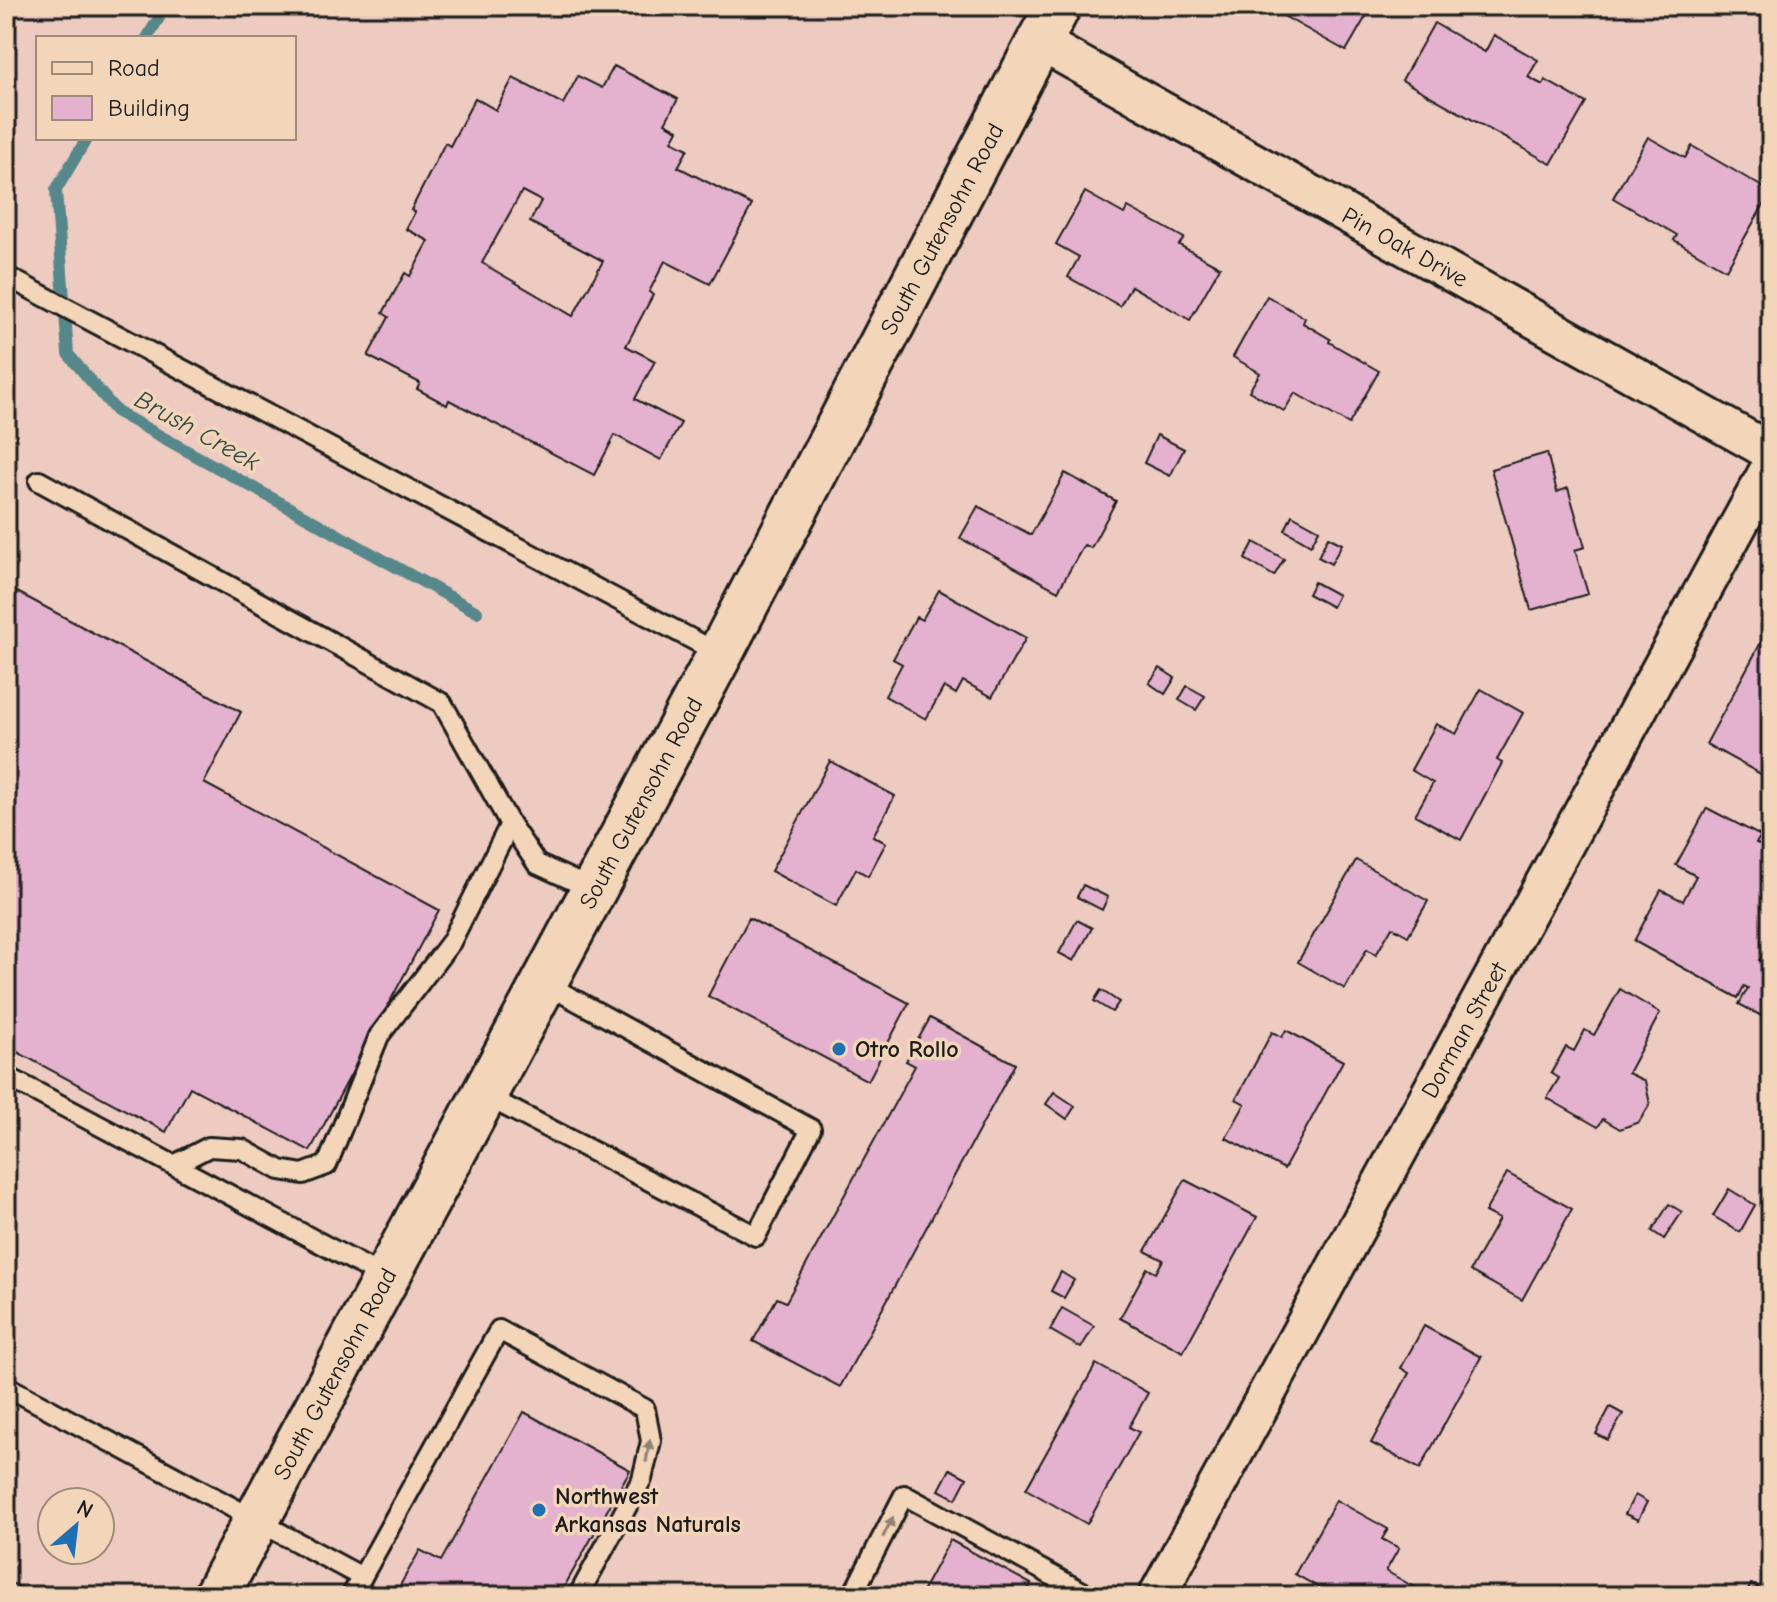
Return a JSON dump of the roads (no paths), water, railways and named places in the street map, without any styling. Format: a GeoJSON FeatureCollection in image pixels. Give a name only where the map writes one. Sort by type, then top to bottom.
{"type":"FeatureCollection","features":[{"type":"Feature","properties":{"kind":"street","name":"Pin Oak Drive"},"geometry":{"type":"LineString","coordinates":[[1049,24],[1771,452]]}},
{"type":"Feature","properties":{"kind":"street","name":"South Gutensohn Road"},"geometry":{"type":"LineString","coordinates":[[216,1596],[720,654],[1049,24]]}},
{"type":"Feature","properties":{"kind":"street","name":"Dorman Street"},"geometry":{"type":"LineString","coordinates":[[1157,1596],[1771,465]]}},
{"type":"Feature","properties":{"kind":"lane"},"geometry":{"type":"LineString","coordinates":[[8,278],[720,654]]}},
{"type":"Feature","properties":{"kind":"lane"},"geometry":{"type":"LineString","coordinates":[[39,481],[442,703],[510,824],[537,864],[594,890]]}},
{"type":"Feature","properties":{"kind":"lane"},"geometry":{"type":"LineString","coordinates":[[174,1165],[209,1147],[242,1149],[280,1170],[303,1174],[327,1165],[379,1036],[451,942],[510,824]]}},
{"type":"Feature","properties":{"kind":"lane"},"geometry":{"type":"LineString","coordinates":[[484,1095],[756,1236],[811,1129],[544,983]]}},
{"type":"Feature","properties":{"kind":"lane"},"geometry":{"type":"LineString","coordinates":[[6,1076],[386,1278]]}},
{"type":"Feature","properties":{"kind":"lane"},"geometry":{"type":"LineString","coordinates":[[351,1596],[499,1330],[645,1409],[651,1441],[642,1479],[578,1596]]}},
{"type":"Feature","properties":{"kind":"lane"},"geometry":{"type":"LineString","coordinates":[[6,1386],[362,1577]]}},
{"type":"Feature","properties":{"kind":"lane"},"geometry":{"type":"LineString","coordinates":[[852,1596],[904,1495],[1089,1596]]}},
{"type":"Feature","properties":{"kind":"waterway","name":"Brush Creek"},"geometry":{"type":"LineString","coordinates":[[148,36],[166,6]]}},
{"type":"Feature","properties":{"kind":"waterway","name":"Brush Creek"},"geometry":{"type":"LineString","coordinates":[[86,140],[56,190],[68,354],[117,412],[477,612]]}},
{"type":"Feature","properties":{"kind":"place","name":"Otro Rollo"},"geometry":{"type":"Point","coordinates":[839,1049]}},
{"type":"Feature","properties":{"kind":"place","name":"Northwest Arkansas Naturals"},"geometry":{"type":"Point","coordinates":[539,1510]}}]}
